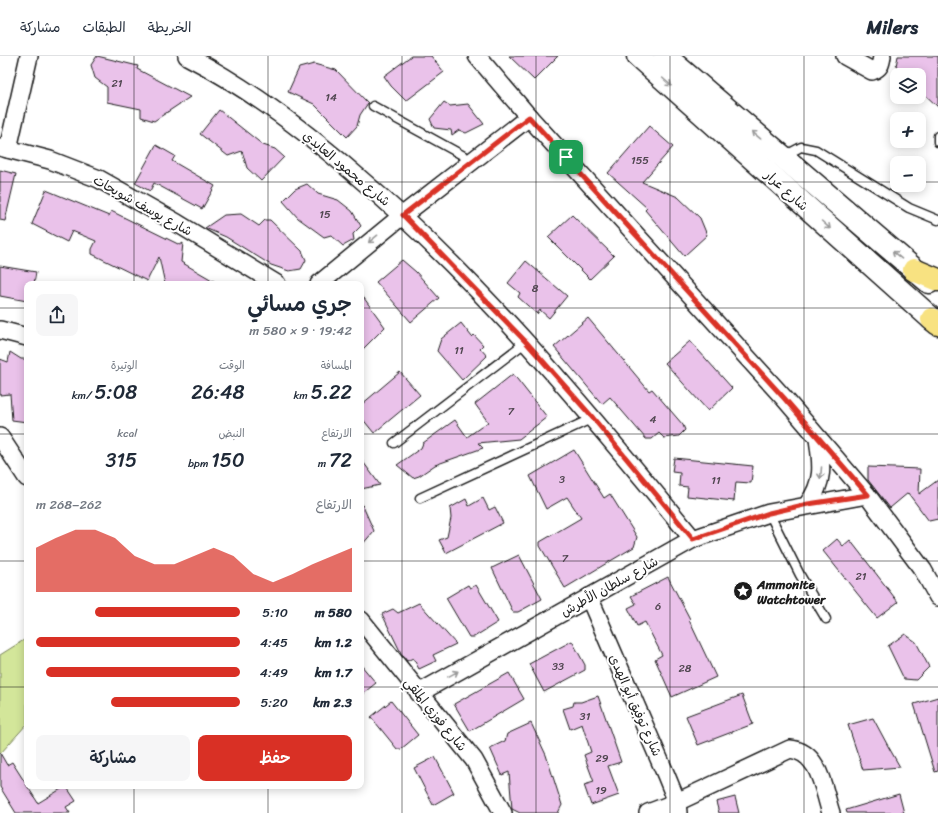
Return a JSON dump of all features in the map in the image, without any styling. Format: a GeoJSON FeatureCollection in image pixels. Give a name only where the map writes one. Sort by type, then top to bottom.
{"type":"FeatureCollection","features":[{"type":"Feature","properties":{"kind":"main road","name":"شارع عرار"},"geometry":{"type":"LineString","coordinates":[[638,56],[936,322]]}},
{"type":"Feature","properties":{"kind":"main road","name":"شارع عرار"},"geometry":{"type":"LineString","coordinates":[[664,56],[938,289]]}},
{"type":"Feature","properties":{"kind":"main road"},"geometry":{"type":"LineString","coordinates":[[914,270],[938,280]]}},
{"type":"Feature","properties":{"kind":"street"},"geometry":{"type":"LineString","coordinates":[[4,148],[29,56]]}},
{"type":"Feature","properties":{"kind":"street","name":"شارع محمود العابدي"},"geometry":{"type":"LineString","coordinates":[[187,56],[257,98],[319,143],[403,215],[526,342],[593,418],[693,539]]}},
{"type":"Feature","properties":{"kind":"street"},"geometry":{"type":"LineString","coordinates":[[477,56],[529,117],[773,386],[868,495],[923,570],[938,597]]}},
{"type":"Feature","properties":{"kind":"street"},"geometry":{"type":"LineString","coordinates":[[845,56],[872,71],[877,69],[881,64],[882,56]]}},
{"type":"Feature","properties":{"kind":"street"},"geometry":{"type":"LineString","coordinates":[[323,281],[403,215],[474,162],[529,117]]}},
{"type":"Feature","properties":{"kind":"street","name":"شارع يوسف شويحات"},"geometry":{"type":"LineString","coordinates":[[4,148],[50,160],[99,179],[177,223],[272,281]]}},
{"type":"Feature","properties":{"kind":"street"},"geometry":{"type":"LineString","coordinates":[[0,330],[24,336]]}},
{"type":"Feature","properties":{"kind":"street"},"geometry":{"type":"LineString","coordinates":[[0,437],[24,473]]}},
{"type":"Feature","properties":{"kind":"street"},"geometry":{"type":"LineString","coordinates":[[808,504],[816,494],[820,483],[821,466],[818,439]]}},
{"type":"Feature","properties":{"kind":"street","name":"شارع سلطان الأطرش"},"geometry":{"type":"LineString","coordinates":[[420,693],[693,539],[769,513],[808,504],[868,495]]}},
{"type":"Feature","properties":{"kind":"street","name":"شارع توفيق أبو الهدى"},"geometry":{"type":"LineString","coordinates":[[589,597],[678,807]]}},
{"type":"Feature","properties":{"kind":"street","name":"شارع فوزي الملقي"},"geometry":{"type":"LineString","coordinates":[[364,624],[474,760],[502,813]]}},
{"type":"Feature","properties":{"kind":"street"},"geometry":{"type":"LineString","coordinates":[[648,813],[678,807],[790,749],[800,750],[810,757],[816,765],[831,813]]}},
{"type":"Feature","properties":{"kind":"lane"},"geometry":{"type":"LineString","coordinates":[[373,106],[474,162]]}},
{"type":"Feature","properties":{"kind":"lane"},"geometry":{"type":"LineString","coordinates":[[938,136],[938,142]]}},
{"type":"Feature","properties":{"kind":"lane"},"geometry":{"type":"LineString","coordinates":[[782,157],[801,147],[816,150],[909,208],[938,220]]}},
{"type":"Feature","properties":{"kind":"lane"},"geometry":{"type":"LineString","coordinates":[[394,444],[526,342]]}},
{"type":"Feature","properties":{"kind":"lane"},"geometry":{"type":"LineString","coordinates":[[420,498],[593,418]]}},
{"type":"Feature","properties":{"kind":"lane"},"geometry":{"type":"LineString","coordinates":[[769,513],[800,575],[826,618]]}},
{"type":"Feature","properties":{"kind":"green space"},"geometry":{"type":"Polygon","coordinates":[[[24,640],[24,727],[0,754],[0,655],[24,640]]]}},
{"type":"Feature","properties":{"kind":"building"},"geometry":{"type":"Polygon","coordinates":[[[97,56],[138,66],[137,69],[190,97],[154,121],[141,117],[141,109],[107,102],[107,87],[95,78],[91,65],[97,56]]]}},
{"type":"Feature","properties":{"kind":"building"},"geometry":{"type":"Polygon","coordinates":[[[411,56],[431,56],[444,72],[406,101],[391,86],[384,76],[411,56]]]}},
{"type":"Feature","properties":{"kind":"building"},"geometry":{"type":"Polygon","coordinates":[[[509,56],[558,56],[534,80],[509,56]]]}},
{"type":"Feature","properties":{"kind":"building"},"geometry":{"type":"Polygon","coordinates":[[[898,56],[938,56],[938,107],[926,96],[926,68],[898,68],[896,66],[898,56]]]}},
{"type":"Feature","properties":{"kind":"building"},"geometry":{"type":"Polygon","coordinates":[[[314,64],[336,70],[368,103],[360,115],[357,126],[347,137],[314,104],[288,92],[299,68],[314,64]]]}},
{"type":"Feature","properties":{"kind":"building"},"geometry":{"type":"Polygon","coordinates":[[[444,102],[450,106],[468,104],[484,124],[466,133],[459,130],[452,135],[451,130],[434,128],[430,119],[444,102]]]}},
{"type":"Feature","properties":{"kind":"building"},"geometry":{"type":"Polygon","coordinates":[[[219,110],[263,145],[275,149],[284,157],[261,181],[247,168],[242,151],[228,156],[200,134],[219,110]]]}},
{"type":"Feature","properties":{"kind":"building"},"geometry":{"type":"Polygon","coordinates":[[[649,126],[673,147],[642,182],[678,197],[700,218],[707,235],[684,256],[645,210],[647,208],[608,173],[649,126]]]}},
{"type":"Feature","properties":{"kind":"building"},"geometry":{"type":"Polygon","coordinates":[[[156,145],[175,156],[172,161],[215,186],[202,209],[154,183],[150,191],[135,183],[156,145]]]}},
{"type":"Feature","properties":{"kind":"building"},"geometry":{"type":"Polygon","coordinates":[[[0,170],[16,174],[5,221],[0,220],[0,170]]]}},
{"type":"Feature","properties":{"kind":"building"},"geometry":{"type":"Polygon","coordinates":[[[307,184],[318,194],[338,200],[352,211],[361,226],[353,234],[354,240],[343,246],[331,235],[324,237],[298,218],[283,201],[295,189],[307,184]]]}},
{"type":"Feature","properties":{"kind":"building"},"geometry":{"type":"Polygon","coordinates":[[[46,190],[109,216],[111,211],[180,245],[183,243],[181,262],[214,281],[164,281],[159,257],[147,281],[92,254],[92,249],[96,241],[72,231],[67,242],[32,224],[46,190]]]}},
{"type":"Feature","properties":{"kind":"building"},"geometry":{"type":"Polygon","coordinates":[[[241,214],[259,226],[265,220],[270,220],[302,251],[306,260],[301,269],[289,271],[271,265],[226,237],[205,228],[224,215],[241,214]]]}},
{"type":"Feature","properties":{"kind":"building"},"geometry":{"type":"Polygon","coordinates":[[[572,215],[614,256],[590,279],[548,237],[572,215]]]}},
{"type":"Feature","properties":{"kind":"building"},"geometry":{"type":"Polygon","coordinates":[[[402,260],[416,272],[439,298],[411,322],[376,282],[402,260]]]}},
{"type":"Feature","properties":{"kind":"building"},"geometry":{"type":"Polygon","coordinates":[[[526,261],[567,296],[549,318],[540,310],[537,314],[518,297],[520,293],[508,283],[526,261]]]}},
{"type":"Feature","properties":{"kind":"building"},"geometry":{"type":"Polygon","coordinates":[[[0,266],[36,272],[34,281],[24,281],[24,300],[0,296],[0,266]]]}},
{"type":"Feature","properties":{"kind":"building"},"geometry":{"type":"Polygon","coordinates":[[[364,298],[385,327],[364,348],[364,298]]]}},
{"type":"Feature","properties":{"kind":"building"},"geometry":{"type":"Polygon","coordinates":[[[588,318],[649,391],[652,389],[683,425],[685,430],[679,436],[664,438],[659,433],[652,439],[646,439],[610,397],[602,404],[554,347],[588,318]]]}},
{"type":"Feature","properties":{"kind":"building"},"geometry":{"type":"Polygon","coordinates":[[[461,323],[472,337],[474,335],[483,345],[480,348],[487,356],[462,380],[437,351],[441,339],[461,323]]]}},
{"type":"Feature","properties":{"kind":"building"},"geometry":{"type":"Polygon","coordinates":[[[690,341],[732,388],[708,411],[665,363],[690,341]]]}},
{"type":"Feature","properties":{"kind":"building"},"geometry":{"type":"Polygon","coordinates":[[[10,352],[21,359],[24,359],[24,422],[12,420],[10,394],[0,395],[0,359],[8,362],[10,352]]]}},
{"type":"Feature","properties":{"kind":"building"},"geometry":{"type":"Polygon","coordinates":[[[400,372],[420,395],[374,433],[364,421],[364,402],[400,372]]]}},
{"type":"Feature","properties":{"kind":"building"},"geometry":{"type":"Polygon","coordinates":[[[513,374],[547,417],[519,439],[478,443],[483,448],[435,465],[419,476],[413,478],[397,465],[421,448],[423,443],[455,420],[467,437],[488,422],[475,404],[513,374]]]}},
{"type":"Feature","properties":{"kind":"building"},"geometry":{"type":"Polygon","coordinates":[[[574,450],[604,498],[610,494],[637,537],[634,547],[565,588],[540,546],[540,542],[581,518],[567,497],[546,509],[530,476],[574,450]]]}},
{"type":"Feature","properties":{"kind":"building"},"geometry":{"type":"Polygon","coordinates":[[[674,458],[753,466],[751,483],[736,482],[734,501],[687,496],[688,487],[679,486],[680,473],[672,472],[674,458]]]}},
{"type":"Feature","properties":{"kind":"building"},"geometry":{"type":"Polygon","coordinates":[[[364,463],[380,485],[364,488],[364,463]]]}},
{"type":"Feature","properties":{"kind":"building"},"geometry":{"type":"Polygon","coordinates":[[[868,467],[920,469],[919,494],[938,480],[938,519],[929,521],[908,493],[890,508],[868,480],[868,467]]]}},
{"type":"Feature","properties":{"kind":"building"},"geometry":{"type":"Polygon","coordinates":[[[483,498],[489,510],[495,507],[503,523],[446,553],[439,540],[447,537],[451,518],[450,508],[466,499],[469,506],[483,498]]]}},
{"type":"Feature","properties":{"kind":"building"},"geometry":{"type":"Polygon","coordinates":[[[364,509],[374,531],[364,543],[364,509]]]}},
{"type":"Feature","properties":{"kind":"building"},"geometry":{"type":"Polygon","coordinates":[[[837,539],[843,546],[850,540],[898,602],[877,618],[823,551],[837,539]]]}},
{"type":"Feature","properties":{"kind":"building"},"geometry":{"type":"Polygon","coordinates":[[[519,555],[542,599],[518,612],[513,612],[492,568],[519,555]]]}},
{"type":"Feature","properties":{"kind":"building"},"geometry":{"type":"Polygon","coordinates":[[[668,577],[690,619],[689,620],[716,677],[672,697],[655,659],[662,655],[645,622],[637,626],[628,608],[636,604],[631,596],[668,577]]]}},
{"type":"Feature","properties":{"kind":"building"},"geometry":{"type":"Polygon","coordinates":[[[468,585],[470,588],[476,585],[498,622],[474,637],[469,637],[446,598],[468,585]]]}},
{"type":"Feature","properties":{"kind":"building"},"geometry":{"type":"Polygon","coordinates":[[[419,603],[456,644],[433,655],[436,661],[419,669],[413,658],[407,661],[401,653],[382,614],[393,609],[398,613],[419,603]]]}},
{"type":"Feature","properties":{"kind":"building"},"geometry":{"type":"Polygon","coordinates":[[[905,634],[916,642],[929,667],[916,680],[904,679],[888,646],[905,634]]]}},
{"type":"Feature","properties":{"kind":"building"},"geometry":{"type":"Polygon","coordinates":[[[572,641],[585,665],[585,670],[544,692],[529,664],[572,641]]]}},
{"type":"Feature","properties":{"kind":"building"},"geometry":{"type":"Polygon","coordinates":[[[364,669],[376,683],[364,693],[364,669]]]}},
{"type":"Feature","properties":{"kind":"building"},"geometry":{"type":"Polygon","coordinates":[[[509,673],[524,699],[470,731],[454,704],[509,673]]]}},
{"type":"Feature","properties":{"kind":"building"},"geometry":{"type":"Polygon","coordinates":[[[742,695],[753,724],[698,745],[686,716],[742,695]]]}},
{"type":"Feature","properties":{"kind":"building"},"geometry":{"type":"Polygon","coordinates":[[[598,696],[621,762],[608,766],[619,795],[591,805],[584,785],[594,782],[584,755],[591,752],[582,724],[570,729],[563,709],[573,706],[574,702],[581,702],[598,696]]]}},
{"type":"Feature","properties":{"kind":"building"},"geometry":{"type":"Polygon","coordinates":[[[938,697],[938,771],[935,772],[914,704],[938,697]]]}},
{"type":"Feature","properties":{"kind":"building"},"geometry":{"type":"Polygon","coordinates":[[[391,701],[418,735],[401,749],[397,749],[371,717],[391,701]]]}},
{"type":"Feature","properties":{"kind":"building"},"geometry":{"type":"Polygon","coordinates":[[[873,718],[900,767],[863,770],[848,725],[873,718]]]}},
{"type":"Feature","properties":{"kind":"building"},"geometry":{"type":"Polygon","coordinates":[[[531,723],[546,755],[562,805],[558,813],[520,813],[512,809],[509,772],[502,775],[490,748],[505,741],[507,734],[531,723]]]}},
{"type":"Feature","properties":{"kind":"building"},"geometry":{"type":"Polygon","coordinates":[[[0,753],[7,765],[12,762],[24,781],[24,789],[29,789],[38,803],[61,789],[68,789],[76,801],[66,807],[70,813],[16,813],[0,787],[0,753]]]}},
{"type":"Feature","properties":{"kind":"building"},"geometry":{"type":"Polygon","coordinates":[[[435,757],[454,793],[433,805],[414,768],[435,757]]]}},
{"type":"Feature","properties":{"kind":"building"},"geometry":{"type":"Polygon","coordinates":[[[899,794],[904,813],[847,813],[846,810],[899,794]]]}},
{"type":"Feature","properties":{"kind":"building"},"geometry":{"type":"Polygon","coordinates":[[[735,797],[739,813],[719,813],[716,802],[735,797]]]}},
{"type":"Feature","properties":{"kind":"place","name":"Ammonite Watchtower"},"geometry":{"type":"Point","coordinates":[743,591]}},
{"type":"Feature","properties":{"kind":"route"},"geometry":{"type":"LineString","coordinates":[[529,117],[566,157],[784,398],[868,495],[808,504],[769,513],[693,539],[593,418],[526,342],[403,215],[474,162],[529,117]]}}]}
